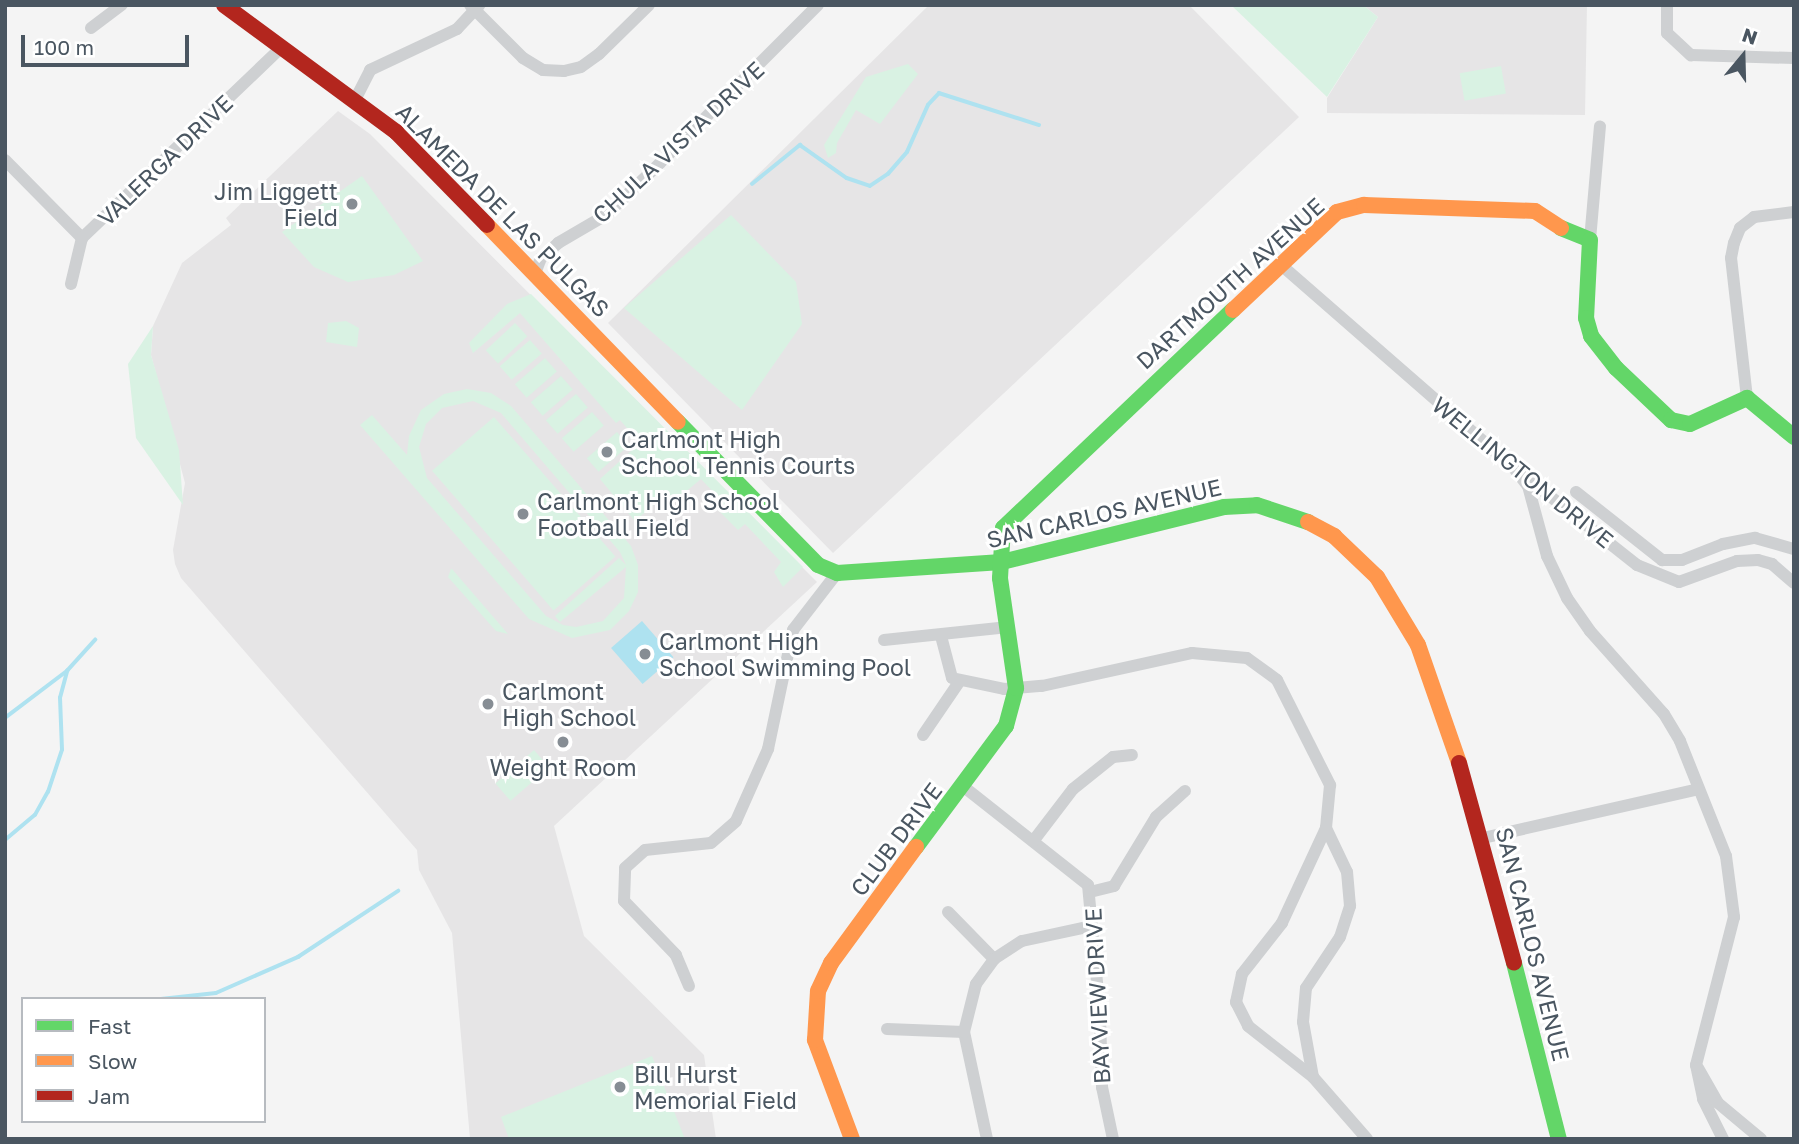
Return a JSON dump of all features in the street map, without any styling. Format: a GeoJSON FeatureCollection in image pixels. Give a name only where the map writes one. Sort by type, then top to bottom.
{"type":"FeatureCollection","features":[{"type":"Feature","properties":{"kind":"main road","name":"ALAMEDA DE LAS PULGAS"},"geometry":{"type":"LineString","coordinates":[[224,5],[355,100],[424,159],[536,271],[818,565],[838,573]]}},
{"type":"Feature","properties":{"kind":"main road","name":"DARTMOUTH AVENUE"},"geometry":{"type":"LineString","coordinates":[[1003,562],[1003,528],[1337,212],[1364,205],[1516,207],[1535,211],[1566,231],[1590,240]]}},
{"type":"Feature","properties":{"kind":"main road"},"geometry":{"type":"LineString","coordinates":[[1590,240],[1586,318],[1591,337],[1616,368],[1671,420],[1690,424],[1747,398],[1794,437]]}},
{"type":"Feature","properties":{"kind":"main road","name":"SAN CARLOS AVENUE"},"geometry":{"type":"LineString","coordinates":[[838,573],[1003,562],[1224,507],[1257,505],[1292,514],[1334,536],[1377,577],[1418,645],[1483,838],[1559,1139]]}},
{"type":"Feature","properties":{"kind":"main road","name":"CLUB DRIVE"},"geometry":{"type":"LineString","coordinates":[[852,1139],[815,1040],[818,991],[831,963],[964,787],[1006,726],[1016,688],[1000,578],[1003,562]]}},
{"type":"Feature","properties":{"kind":"street"},"geometry":{"type":"LineString","coordinates":[[91,28],[122,5]]}},
{"type":"Feature","properties":{"kind":"street"},"geometry":{"type":"LineString","coordinates":[[355,100],[370,70],[457,29],[475,7],[523,58],[543,70],[564,71],[581,67],[599,54],[649,5]]}},
{"type":"Feature","properties":{"kind":"street","name":"CHULA VISTA DRIVE"},"geometry":{"type":"LineString","coordinates":[[536,271],[541,258],[558,243],[606,215],[818,5]]}},
{"type":"Feature","properties":{"kind":"street"},"geometry":{"type":"LineString","coordinates":[[1667,5],[1667,33],[1690,55],[1794,58]]}},
{"type":"Feature","properties":{"kind":"street","name":"VALERGA DRIVE"},"geometry":{"type":"LineString","coordinates":[[71,284],[82,237],[281,48]]}},
{"type":"Feature","properties":{"kind":"street"},"geometry":{"type":"LineString","coordinates":[[1590,240],[1600,127]]}},
{"type":"Feature","properties":{"kind":"street"},"geometry":{"type":"LineString","coordinates":[[5,160],[82,237]]}},
{"type":"Feature","properties":{"kind":"street"},"geometry":{"type":"LineString","coordinates":[[1747,398],[1731,258],[1734,243],[1740,228],[1754,217],[1794,212]]}},
{"type":"Feature","properties":{"kind":"street","name":"WELLINGTON DRIVE"},"geometry":{"type":"LineString","coordinates":[[1280,264],[1513,467],[1637,565],[1660,578],[1694,580],[1745,561]]}},
{"type":"Feature","properties":{"kind":"street"},"geometry":{"type":"LineString","coordinates":[[1513,467],[1528,486],[1547,556],[1567,598],[1590,631],[1664,713],[1726,856],[1734,917],[1696,1065],[1703,1099],[1723,1139]]}},
{"type":"Feature","properties":{"kind":"street"},"geometry":{"type":"LineString","coordinates":[[1576,492],[1662,560],[1682,560],[1744,540],[1778,542],[1794,549]]}},
{"type":"Feature","properties":{"kind":"street"},"geometry":{"type":"LineString","coordinates":[[1744,540],[1745,561],[1772,564],[1794,583]]}},
{"type":"Feature","properties":{"kind":"street"},"geometry":{"type":"LineString","coordinates":[[689,986],[676,955],[624,901],[625,868],[633,858],[653,848],[684,849],[711,843],[736,821],[768,749],[793,629],[838,573]]}},
{"type":"Feature","properties":{"kind":"street"},"geometry":{"type":"LineString","coordinates":[[884,640],[1008,627]]}},
{"type":"Feature","properties":{"kind":"street"},"geometry":{"type":"LineString","coordinates":[[941,636],[947,670],[959,682],[1016,688],[1042,686],[1184,654],[1253,661],[1284,691],[1328,781],[1326,828],[1282,923],[1242,974],[1236,1002],[1248,1026],[1312,1077],[1367,1139]]}},
{"type":"Feature","properties":{"kind":"street"},"geometry":{"type":"LineString","coordinates":[[923,735],[959,682]]}},
{"type":"Feature","properties":{"kind":"street"},"geometry":{"type":"LineString","coordinates":[[1034,840],[1079,783],[1113,757],[1132,755]]}},
{"type":"Feature","properties":{"kind":"street","name":"BAYVIEW DRIVE"},"geometry":{"type":"LineString","coordinates":[[964,787],[1083,880],[1090,892],[1102,1087],[1113,1139]]}},
{"type":"Feature","properties":{"kind":"street"},"geometry":{"type":"LineString","coordinates":[[1483,838],[1699,789]]}},
{"type":"Feature","properties":{"kind":"street"},"geometry":{"type":"LineString","coordinates":[[1090,892],[1114,886],[1156,817],[1185,791]]}},
{"type":"Feature","properties":{"kind":"street"},"geometry":{"type":"LineString","coordinates":[[1312,1077],[1303,1022],[1304,997],[1313,971],[1344,929],[1350,906],[1347,872],[1326,828]]}},
{"type":"Feature","properties":{"kind":"street"},"geometry":{"type":"LineString","coordinates":[[948,912],[994,959]]}},
{"type":"Feature","properties":{"kind":"street"},"geometry":{"type":"LineString","coordinates":[[988,1139],[964,1032],[972,992],[994,959],[1034,936],[1092,926]]}},
{"type":"Feature","properties":{"kind":"street"},"geometry":{"type":"LineString","coordinates":[[887,1028],[964,1032]]}},
{"type":"Feature","properties":{"kind":"street"},"geometry":{"type":"LineString","coordinates":[[1696,1065],[1718,1103],[1761,1139]]}},
{"type":"Feature","properties":{"kind":"shaded area"},"geometry":{"type":"Polygon","coordinates":[[[929,5],[1189,5],[1299,117],[833,553],[608,323],[929,5]]]}},
{"type":"Feature","properties":{"kind":"shaded area"},"geometry":{"type":"Polygon","coordinates":[[[1363,5],[1587,5],[1585,115],[1327,113],[1327,98],[1378,17],[1363,5]]]}},
{"type":"Feature","properties":{"kind":"shaded area","name":"Carlmont High School"},"geometry":{"type":"Polygon","coordinates":[[[338,111],[370,134],[817,582],[554,826],[584,936],[704,1055],[716,1139],[470,1139],[452,933],[419,870],[417,850],[181,578],[175,564],[173,550],[185,483],[151,355],[153,326],[182,263],[231,225],[226,218],[338,111]]]}},
{"type":"Feature","properties":{"kind":"green space"},"geometry":{"type":"Polygon","coordinates":[[[1231,5],[1363,5],[1378,17],[1327,97],[1231,5]]]}},
{"type":"Feature","properties":{"kind":"green space"},"geometry":{"type":"Polygon","coordinates":[[[908,64],[918,74],[880,124],[856,110],[837,143],[836,153],[828,158],[824,145],[866,77],[908,64]]]}},
{"type":"Feature","properties":{"kind":"green space"},"geometry":{"type":"Polygon","coordinates":[[[1501,66],[1506,94],[1465,101],[1460,73],[1501,66]]]}},
{"type":"Feature","properties":{"kind":"green space","name":"Jim Liggett Field"},"geometry":{"type":"Polygon","coordinates":[[[362,176],[423,261],[394,275],[348,282],[314,267],[282,232],[362,176]]]}},
{"type":"Feature","properties":{"kind":"green space"},"geometry":{"type":"Polygon","coordinates":[[[731,215],[796,282],[802,324],[742,410],[624,308],[731,215]]]}},
{"type":"Feature","properties":{"kind":"green space"},"geometry":{"type":"Polygon","coordinates":[[[531,294],[803,567],[783,587],[774,572],[781,562],[745,524],[738,530],[714,506],[720,499],[701,479],[666,508],[657,502],[635,521],[600,479],[640,443],[620,420],[616,423],[520,313],[473,353],[469,343],[507,304],[531,294]]]}},
{"type":"Feature","properties":{"kind":"green space"},"geometry":{"type":"Polygon","coordinates":[[[346,321],[359,328],[357,347],[326,342],[328,323],[346,321]]]}},
{"type":"Feature","properties":{"kind":"green space"},"geometry":{"type":"Polygon","coordinates":[[[515,323],[527,336],[498,363],[486,350],[515,323]]]}},
{"type":"Feature","properties":{"kind":"green space"},"geometry":{"type":"Polygon","coordinates":[[[153,326],[151,355],[179,450],[183,505],[136,438],[128,364],[153,326]]]}},
{"type":"Feature","properties":{"kind":"green space"},"geometry":{"type":"Polygon","coordinates":[[[530,340],[542,354],[512,380],[500,366],[530,340]]]}},
{"type":"Feature","properties":{"kind":"green space"},"geometry":{"type":"Polygon","coordinates":[[[545,358],[557,372],[527,398],[515,384],[545,358]]]}},
{"type":"Feature","properties":{"kind":"green space","name":"Carlmont High School Tennis Courts"},"geometry":{"type":"Polygon","coordinates":[[[561,376],[573,390],[543,416],[531,402],[561,376]]]}},
{"type":"Feature","properties":{"kind":"green space"},"geometry":{"type":"Polygon","coordinates":[[[467,389],[491,393],[511,406],[631,546],[638,565],[638,592],[629,611],[610,630],[572,638],[529,619],[360,425],[372,415],[407,455],[409,436],[421,410],[444,394],[467,389]],[[473,401],[442,408],[426,424],[419,447],[427,478],[546,616],[563,625],[576,627],[603,621],[624,598],[626,567],[560,622],[555,616],[619,558],[626,565],[620,552],[501,413],[473,401]]]}},
{"type":"Feature","properties":{"kind":"green space","name":"Carlmont High School Tennis Courts"},"geometry":{"type":"Polygon","coordinates":[[[576,394],[588,408],[558,434],[546,420],[576,394]]]}},
{"type":"Feature","properties":{"kind":"green space","name":"Carlmont High School Tennis Courts"},"geometry":{"type":"Polygon","coordinates":[[[592,412],[604,426],[574,452],[562,438],[592,412]]]}},
{"type":"Feature","properties":{"kind":"green space","name":"Carlmont High School Football Field"},"geometry":{"type":"Polygon","coordinates":[[[494,417],[615,557],[553,610],[432,471],[494,417]]]}},
{"type":"Feature","properties":{"kind":"green space","name":"Carlmont High School Tennis Courts"},"geometry":{"type":"Polygon","coordinates":[[[617,432],[629,446],[599,472],[587,458],[617,432]]]}},
{"type":"Feature","properties":{"kind":"green space"},"geometry":{"type":"Polygon","coordinates":[[[451,569],[508,634],[496,631],[448,577],[451,569]]]}},
{"type":"Feature","properties":{"kind":"green space"},"geometry":{"type":"Polygon","coordinates":[[[534,750],[549,767],[511,801],[496,783],[534,750]]]}},
{"type":"Feature","properties":{"kind":"green space","name":"Bill Hurst Memorial Field"},"geometry":{"type":"Polygon","coordinates":[[[652,1056],[685,1139],[509,1139],[501,1117],[652,1056]]]}},
{"type":"Feature","properties":{"kind":"water","name":"Carlmont High School Swimming Pool"},"geometry":{"type":"Polygon","coordinates":[[[642,621],[673,657],[643,684],[611,648],[642,621]]]}},
{"type":"Feature","properties":{"kind":"waterway"},"geometry":{"type":"LineString","coordinates":[[752,184],[800,145],[847,178],[870,186],[888,174],[907,152],[928,105],[939,93],[1039,125]]}},
{"type":"Feature","properties":{"kind":"waterway"},"geometry":{"type":"LineString","coordinates":[[5,840],[35,815],[48,792],[62,750],[60,698],[67,671],[95,640]]}},
{"type":"Feature","properties":{"kind":"waterway"},"geometry":{"type":"LineString","coordinates":[[5,718],[67,671]]}},
{"type":"Feature","properties":{"kind":"waterway"},"geometry":{"type":"LineString","coordinates":[[179,997],[216,993],[298,957],[398,891]]}},
{"type":"Feature","properties":{"kind":"traffic: fast"},"geometry":{"type":"LineString","coordinates":[[1561,228],[1590,240],[1586,318],[1591,336],[1616,368],[1671,420],[1690,424],[1747,398],[1794,437]]}},
{"type":"Feature","properties":{"kind":"traffic: fast"},"geometry":{"type":"LineString","coordinates":[[916,847],[1006,726],[1016,688],[1000,578],[1003,528],[1233,310]]}},
{"type":"Feature","properties":{"kind":"traffic: fast"},"geometry":{"type":"LineString","coordinates":[[678,422],[818,565],[837,573],[1002,562],[1224,507],[1257,505],[1308,522]]}},
{"type":"Feature","properties":{"kind":"traffic: fast"},"geometry":{"type":"LineString","coordinates":[[1514,963],[1559,1139]]}},
{"type":"Feature","properties":{"kind":"traffic: slow"},"geometry":{"type":"LineString","coordinates":[[1233,310],[1337,212],[1364,205],[1535,211],[1561,228]]}},
{"type":"Feature","properties":{"kind":"traffic: slow"},"geometry":{"type":"LineString","coordinates":[[487,225],[678,422]]}},
{"type":"Feature","properties":{"kind":"traffic: slow"},"geometry":{"type":"LineString","coordinates":[[1308,522],[1334,536],[1377,577],[1418,645],[1459,763]]}},
{"type":"Feature","properties":{"kind":"traffic: slow"},"geometry":{"type":"LineString","coordinates":[[852,1139],[815,1040],[818,991],[831,963],[916,847]]}},
{"type":"Feature","properties":{"kind":"traffic: jam"},"geometry":{"type":"LineString","coordinates":[[224,5],[396,132],[487,225]]}},
{"type":"Feature","properties":{"kind":"traffic: jam"},"geometry":{"type":"LineString","coordinates":[[1459,763],[1514,963]]}},
{"type":"Feature","properties":{"kind":"place","name":"Jim Liggett Field"},"geometry":{"type":"Point","coordinates":[352,204]}},
{"type":"Feature","properties":{"kind":"place","name":"Carlmont High School Tennis Courts"},"geometry":{"type":"Point","coordinates":[607,452]}},
{"type":"Feature","properties":{"kind":"place","name":"Carlmont High School Football Field"},"geometry":{"type":"Point","coordinates":[523,514]}},
{"type":"Feature","properties":{"kind":"place","name":"Carlmont High School Swimming Pool"},"geometry":{"type":"Point","coordinates":[645,654]}},
{"type":"Feature","properties":{"kind":"place","name":"Carlmont High School"},"geometry":{"type":"Point","coordinates":[488,704]}},
{"type":"Feature","properties":{"kind":"place","name":"Weight Room"},"geometry":{"type":"Point","coordinates":[563,742]}},
{"type":"Feature","properties":{"kind":"place","name":"Bill Hurst Memorial Field"},"geometry":{"type":"Point","coordinates":[620,1087]}}]}
